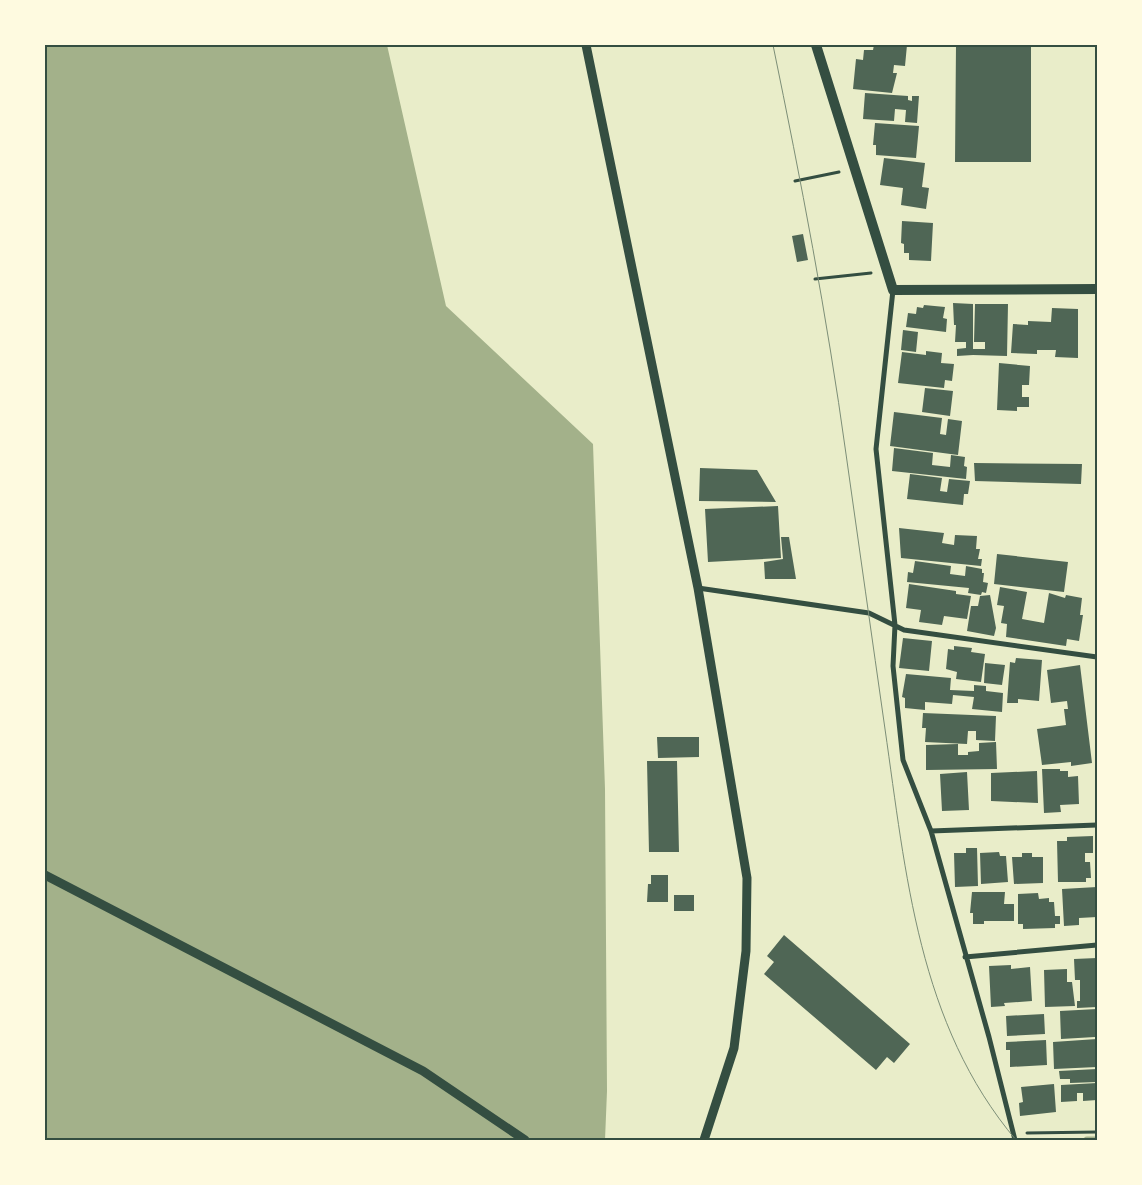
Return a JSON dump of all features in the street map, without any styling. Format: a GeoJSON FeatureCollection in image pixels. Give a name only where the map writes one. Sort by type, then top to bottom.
{"type":"FeatureCollection","features":[{"type":"Feature","properties":{"kind":"main road"},"geometry":{"type":"LineString","coordinates":[[816,45],[893,290],[1097,289]]}},
{"type":"Feature","properties":{"kind":"street"},"geometry":{"type":"LineString","coordinates":[[586,45],[698,588],[747,878],[746,951],[734,1048],[704,1140]]}},
{"type":"Feature","properties":{"kind":"street"},"geometry":{"type":"LineString","coordinates":[[893,290],[876,449],[895,625],[892,666],[903,760],[931,831],[989,1037],[1015,1140]]}},
{"type":"Feature","properties":{"kind":"street"},"geometry":{"type":"LineString","coordinates":[[698,588],[869,613],[904,630],[1097,657]]}},
{"type":"Feature","properties":{"kind":"street"},"geometry":{"type":"LineString","coordinates":[[931,831],[1097,825]]}},
{"type":"Feature","properties":{"kind":"street"},"geometry":{"type":"LineString","coordinates":[[45,875],[423,1071],[525,1140]]}},
{"type":"Feature","properties":{"kind":"street"},"geometry":{"type":"LineString","coordinates":[[965,957],[1097,945]]}},
{"type":"Feature","properties":{"kind":"path"},"geometry":{"type":"LineString","coordinates":[[795,181],[855,169]]}},
{"type":"Feature","properties":{"kind":"path"},"geometry":{"type":"LineString","coordinates":[[815,279],[887,272]]}},
{"type":"Feature","properties":{"kind":"path"},"geometry":{"type":"LineString","coordinates":[[1014,1133],[1097,1132]]}},
{"type":"Feature","properties":{"kind":"shaded area"},"geometry":{"type":"Polygon","coordinates":[[[45,45],[387,45],[446,306],[593,444],[605,789],[607,1091],[605,1140],[45,1140],[45,45]]]}},
{"type":"Feature","properties":{"kind":"building"},"geometry":{"type":"Polygon","coordinates":[[[874,45],[907,45],[905,66],[894,65],[893,73],[897,73],[892,93],[853,89],[856,59],[863,60],[864,50],[873,50],[874,45]]]}},
{"type":"Feature","properties":{"kind":"building"},"geometry":{"type":"Polygon","coordinates":[[[956,45],[1031,45],[1031,162],[955,162],[956,45]]]}},
{"type":"Feature","properties":{"kind":"building"},"geometry":{"type":"Polygon","coordinates":[[[865,93],[908,96],[908,100],[912,101],[912,96],[919,96],[917,123],[905,122],[906,110],[895,109],[894,121],[863,119],[865,93]]]}},
{"type":"Feature","properties":{"kind":"building"},"geometry":{"type":"Polygon","coordinates":[[[875,123],[919,126],[916,158],[876,155],[876,145],[873,145],[875,123]]]}},
{"type":"Feature","properties":{"kind":"building"},"geometry":{"type":"Polygon","coordinates":[[[884,158],[925,163],[922,187],[929,188],[926,209],[901,205],[903,188],[880,185],[884,158]]]}},
{"type":"Feature","properties":{"kind":"building"},"geometry":{"type":"Polygon","coordinates":[[[902,221],[933,223],[931,261],[909,260],[909,253],[904,253],[904,244],[901,243],[902,221]]]}},
{"type":"Feature","properties":{"kind":"building"},"geometry":{"type":"Polygon","coordinates":[[[803,234],[808,260],[797,262],[792,236],[803,234]]]}},
{"type":"Feature","properties":{"kind":"building"},"geometry":{"type":"Polygon","coordinates":[[[953,303],[973,304],[973,355],[957,356],[957,349],[966,348],[966,342],[955,342],[956,325],[954,325],[953,303]]]}},
{"type":"Feature","properties":{"kind":"building"},"geometry":{"type":"Polygon","coordinates":[[[975,304],[1008,304],[1007,356],[973,355],[973,349],[985,349],[985,342],[974,342],[975,304]]]}},
{"type":"Feature","properties":{"kind":"building"},"geometry":{"type":"Polygon","coordinates":[[[924,305],[945,307],[943,318],[947,319],[946,332],[906,327],[908,313],[916,314],[917,307],[923,308],[924,305]]]}},
{"type":"Feature","properties":{"kind":"building"},"geometry":{"type":"Polygon","coordinates":[[[1052,308],[1078,309],[1078,358],[1055,357],[1056,350],[1037,350],[1037,354],[1011,353],[1013,324],[1028,325],[1028,321],[1051,322],[1052,308]]]}},
{"type":"Feature","properties":{"kind":"building"},"geometry":{"type":"Polygon","coordinates":[[[903,330],[918,332],[916,352],[901,350],[903,330]]]}},
{"type":"Feature","properties":{"kind":"building"},"geometry":{"type":"Polygon","coordinates":[[[926,351],[942,353],[941,363],[954,364],[952,381],[945,380],[944,388],[898,383],[902,352],[926,355],[926,351]]]}},
{"type":"Feature","properties":{"kind":"building"},"geometry":{"type":"Polygon","coordinates":[[[999,363],[1030,366],[1029,385],[1022,385],[1022,397],[1029,397],[1029,407],[1017,407],[1017,411],[997,410],[999,363]]]}},
{"type":"Feature","properties":{"kind":"building"},"geometry":{"type":"Polygon","coordinates":[[[925,388],[953,391],[950,416],[922,412],[925,388]]]}},
{"type":"Feature","properties":{"kind":"building"},"geometry":{"type":"Polygon","coordinates":[[[894,412],[942,418],[940,434],[946,435],[948,419],[962,421],[958,455],[890,446],[894,412]]]}},
{"type":"Feature","properties":{"kind":"building"},"geometry":{"type":"Polygon","coordinates":[[[894,448],[933,453],[932,465],[950,467],[951,455],[965,457],[964,466],[967,467],[966,479],[892,471],[894,448]]]}},
{"type":"Feature","properties":{"kind":"building"},"geometry":{"type":"Polygon","coordinates":[[[974,463],[1082,464],[1081,484],[975,481],[974,463]]]}},
{"type":"Feature","properties":{"kind":"building"},"geometry":{"type":"Polygon","coordinates":[[[700,468],[757,470],[776,502],[699,501],[700,468]]]}},
{"type":"Feature","properties":{"kind":"building"},"geometry":{"type":"Polygon","coordinates":[[[910,474],[942,478],[940,491],[947,492],[949,479],[970,481],[968,494],[964,494],[963,505],[907,499],[910,474]]]}},
{"type":"Feature","properties":{"kind":"building"},"geometry":{"type":"Polygon","coordinates":[[[778,506],[781,558],[708,562],[705,509],[778,506]]]}},
{"type":"Feature","properties":{"kind":"building"},"geometry":{"type":"Polygon","coordinates":[[[899,528],[944,533],[942,543],[954,545],[955,535],[977,536],[976,549],[980,549],[978,559],[982,559],[981,566],[901,558],[899,528]]]}},
{"type":"Feature","properties":{"kind":"building"},"geometry":{"type":"Polygon","coordinates":[[[781,537],[789,537],[796,579],[765,579],[764,562],[783,559],[781,537]]]}},
{"type":"Feature","properties":{"kind":"building"},"geometry":{"type":"Polygon","coordinates":[[[997,554],[1068,562],[1064,592],[994,584],[997,554]]]}},
{"type":"Feature","properties":{"kind":"building"},"geometry":{"type":"Polygon","coordinates":[[[915,561],[951,566],[950,574],[965,576],[966,566],[982,569],[982,573],[984,573],[983,582],[988,583],[986,593],[982,592],[981,595],[968,593],[969,588],[907,582],[908,572],[913,573],[915,561]]]}},
{"type":"Feature","properties":{"kind":"building"},"geometry":{"type":"Polygon","coordinates":[[[909,584],[956,591],[956,594],[971,596],[967,619],[944,616],[942,625],[919,622],[921,610],[906,608],[909,584]]]}},
{"type":"Feature","properties":{"kind":"building"},"geometry":{"type":"Polygon","coordinates":[[[1000,587],[1027,592],[1022,619],[1044,623],[1049,593],[1065,598],[1066,595],[1082,598],[1080,615],[1083,615],[1079,641],[1067,639],[1066,646],[1006,637],[1007,624],[1001,623],[1004,606],[997,605],[1000,587]]]}},
{"type":"Feature","properties":{"kind":"building"},"geometry":{"type":"Polygon","coordinates":[[[990,595],[996,628],[994,636],[967,631],[971,606],[978,606],[980,596],[990,595]]]}},
{"type":"Feature","properties":{"kind":"building"},"geometry":{"type":"Polygon","coordinates":[[[903,638],[932,641],[929,671],[899,668],[903,638]]]}},
{"type":"Feature","properties":{"kind":"building"},"geometry":{"type":"Polygon","coordinates":[[[954,646],[972,648],[971,652],[985,654],[981,682],[956,679],[957,672],[946,669],[948,649],[954,650],[954,646]]]}},
{"type":"Feature","properties":{"kind":"building"},"geometry":{"type":"Polygon","coordinates":[[[1016,658],[1042,660],[1039,701],[1018,699],[1018,703],[1007,703],[1010,662],[1015,663],[1016,658]]]}},
{"type":"Feature","properties":{"kind":"building"},"geometry":{"type":"Polygon","coordinates":[[[985,663],[1005,665],[1002,685],[984,683],[985,663]]]}},
{"type":"Feature","properties":{"kind":"building"},"geometry":{"type":"Polygon","coordinates":[[[1080,665],[1092,763],[1071,766],[1071,762],[1042,765],[1037,729],[1066,725],[1064,709],[1068,709],[1067,701],[1051,703],[1047,670],[1080,665]]]}},
{"type":"Feature","properties":{"kind":"building"},"geometry":{"type":"Polygon","coordinates":[[[906,674],[951,678],[950,690],[974,691],[974,685],[986,686],[986,691],[1003,693],[1002,712],[972,709],[974,697],[953,695],[952,704],[925,702],[925,710],[905,708],[905,698],[902,697],[906,674]]]}},
{"type":"Feature","properties":{"kind":"building"},"geometry":{"type":"Polygon","coordinates":[[[923,713],[996,716],[995,741],[976,740],[976,731],[968,731],[967,744],[925,742],[926,728],[922,728],[923,713]]]}},
{"type":"Feature","properties":{"kind":"building"},"geometry":{"type":"Polygon","coordinates":[[[657,737],[699,737],[699,757],[658,758],[657,737]]]}},
{"type":"Feature","properties":{"kind":"building"},"geometry":{"type":"Polygon","coordinates":[[[996,742],[997,769],[926,770],[926,745],[958,744],[958,755],[968,755],[968,752],[979,751],[979,743],[996,742]]]}},
{"type":"Feature","properties":{"kind":"building"},"geometry":{"type":"Polygon","coordinates":[[[647,761],[677,761],[679,852],[649,852],[647,761]]]}},
{"type":"Feature","properties":{"kind":"building"},"geometry":{"type":"Polygon","coordinates":[[[1042,769],[1060,769],[1060,771],[1068,771],[1068,777],[1078,776],[1079,804],[1060,805],[1061,812],[1044,813],[1042,769]]]}},
{"type":"Feature","properties":{"kind":"building"},"geometry":{"type":"Polygon","coordinates":[[[1037,771],[1038,803],[991,801],[991,773],[1037,771]]]}},
{"type":"Feature","properties":{"kind":"building"},"geometry":{"type":"Polygon","coordinates":[[[967,772],[969,810],[942,811],[940,774],[967,772]]]}},
{"type":"Feature","properties":{"kind":"building"},"geometry":{"type":"Polygon","coordinates":[[[1093,836],[1093,853],[1085,853],[1085,862],[1090,862],[1091,878],[1086,878],[1086,882],[1058,882],[1057,841],[1067,841],[1067,837],[1093,836]]]}},
{"type":"Feature","properties":{"kind":"building"},"geometry":{"type":"Polygon","coordinates":[[[966,848],[977,848],[978,886],[955,887],[954,853],[966,853],[966,848]]]}},
{"type":"Feature","properties":{"kind":"building"},"geometry":{"type":"Polygon","coordinates":[[[999,852],[1000,856],[1006,856],[1008,882],[981,884],[980,853],[999,852]]]}},
{"type":"Feature","properties":{"kind":"building"},"geometry":{"type":"Polygon","coordinates":[[[1022,853],[1032,853],[1032,857],[1043,857],[1043,883],[1014,884],[1012,857],[1022,857],[1022,853]]]}},
{"type":"Feature","properties":{"kind":"building"},"geometry":{"type":"Polygon","coordinates":[[[651,875],[668,875],[668,902],[647,902],[648,884],[651,884],[651,875]]]}},
{"type":"Feature","properties":{"kind":"building"},"geometry":{"type":"Polygon","coordinates":[[[1097,887],[1097,917],[1079,918],[1079,925],[1064,926],[1062,889],[1097,887]]]}},
{"type":"Feature","properties":{"kind":"building"},"geometry":{"type":"Polygon","coordinates":[[[972,892],[1005,892],[1004,904],[1014,904],[1014,921],[984,921],[984,924],[973,924],[973,913],[970,913],[972,892]]]}},
{"type":"Feature","properties":{"kind":"building"},"geometry":{"type":"Polygon","coordinates":[[[1038,893],[1039,899],[1049,898],[1049,902],[1054,902],[1055,916],[1060,916],[1060,924],[1055,924],[1055,928],[1023,929],[1023,924],[1018,924],[1018,894],[1038,893]]]}},
{"type":"Feature","properties":{"kind":"building"},"geometry":{"type":"Polygon","coordinates":[[[674,895],[694,895],[694,911],[674,911],[674,895]]]}},
{"type":"Feature","properties":{"kind":"building"},"geometry":{"type":"Polygon","coordinates":[[[784,935],[910,1044],[894,1063],[887,1057],[876,1070],[764,974],[774,962],[767,956],[784,935]]]}},
{"type":"Feature","properties":{"kind":"building"},"geometry":{"type":"Polygon","coordinates":[[[1097,958],[1097,1007],[1077,1008],[1077,1001],[1080,1001],[1080,980],[1075,980],[1074,959],[1097,958]]]}},
{"type":"Feature","properties":{"kind":"building"},"geometry":{"type":"Polygon","coordinates":[[[1011,965],[1011,969],[1030,967],[1032,1001],[1004,1003],[1005,1006],[991,1007],[989,966],[1011,965]]]}},
{"type":"Feature","properties":{"kind":"building"},"geometry":{"type":"Polygon","coordinates":[[[1067,969],[1067,982],[1072,982],[1075,1006],[1045,1007],[1044,970],[1067,969]]]}},
{"type":"Feature","properties":{"kind":"building"},"geometry":{"type":"Polygon","coordinates":[[[1097,1009],[1095,1037],[1061,1039],[1060,1011],[1097,1009]]]}},
{"type":"Feature","properties":{"kind":"building"},"geometry":{"type":"Polygon","coordinates":[[[1044,1014],[1045,1034],[1007,1036],[1006,1016],[1044,1014]]]}},
{"type":"Feature","properties":{"kind":"building"},"geometry":{"type":"Polygon","coordinates":[[[1097,1039],[1097,1067],[1054,1069],[1053,1042],[1097,1039]]]}},
{"type":"Feature","properties":{"kind":"building"},"geometry":{"type":"Polygon","coordinates":[[[1046,1040],[1047,1065],[1010,1067],[1010,1050],[1006,1050],[1006,1042],[1046,1040]]]}},
{"type":"Feature","properties":{"kind":"building"},"geometry":{"type":"Polygon","coordinates":[[[1097,1069],[1097,1082],[1070,1083],[1070,1079],[1060,1079],[1059,1071],[1097,1069]]]}},
{"type":"Feature","properties":{"kind":"building"},"geometry":{"type":"Polygon","coordinates":[[[1097,1083],[1097,1100],[1083,1101],[1083,1093],[1077,1093],[1077,1101],[1061,1102],[1061,1085],[1097,1083]]]}},
{"type":"Feature","properties":{"kind":"building"},"geometry":{"type":"Polygon","coordinates":[[[1054,1084],[1056,1112],[1020,1116],[1019,1103],[1023,1102],[1021,1087],[1054,1084]]]}},
{"type":"Feature","properties":{"kind":"waterway"},"geometry":{"type":"LineString","coordinates":[[1087,1140],[1097,1140]]}},
{"type":"Feature","properties":{"kind":"tram line"},"geometry":{"type":"LineString","coordinates":[[773,45],[831,351],[910,892],[922,945],[937,997],[957,1047],[983,1095],[1016,1140]]}}]}
